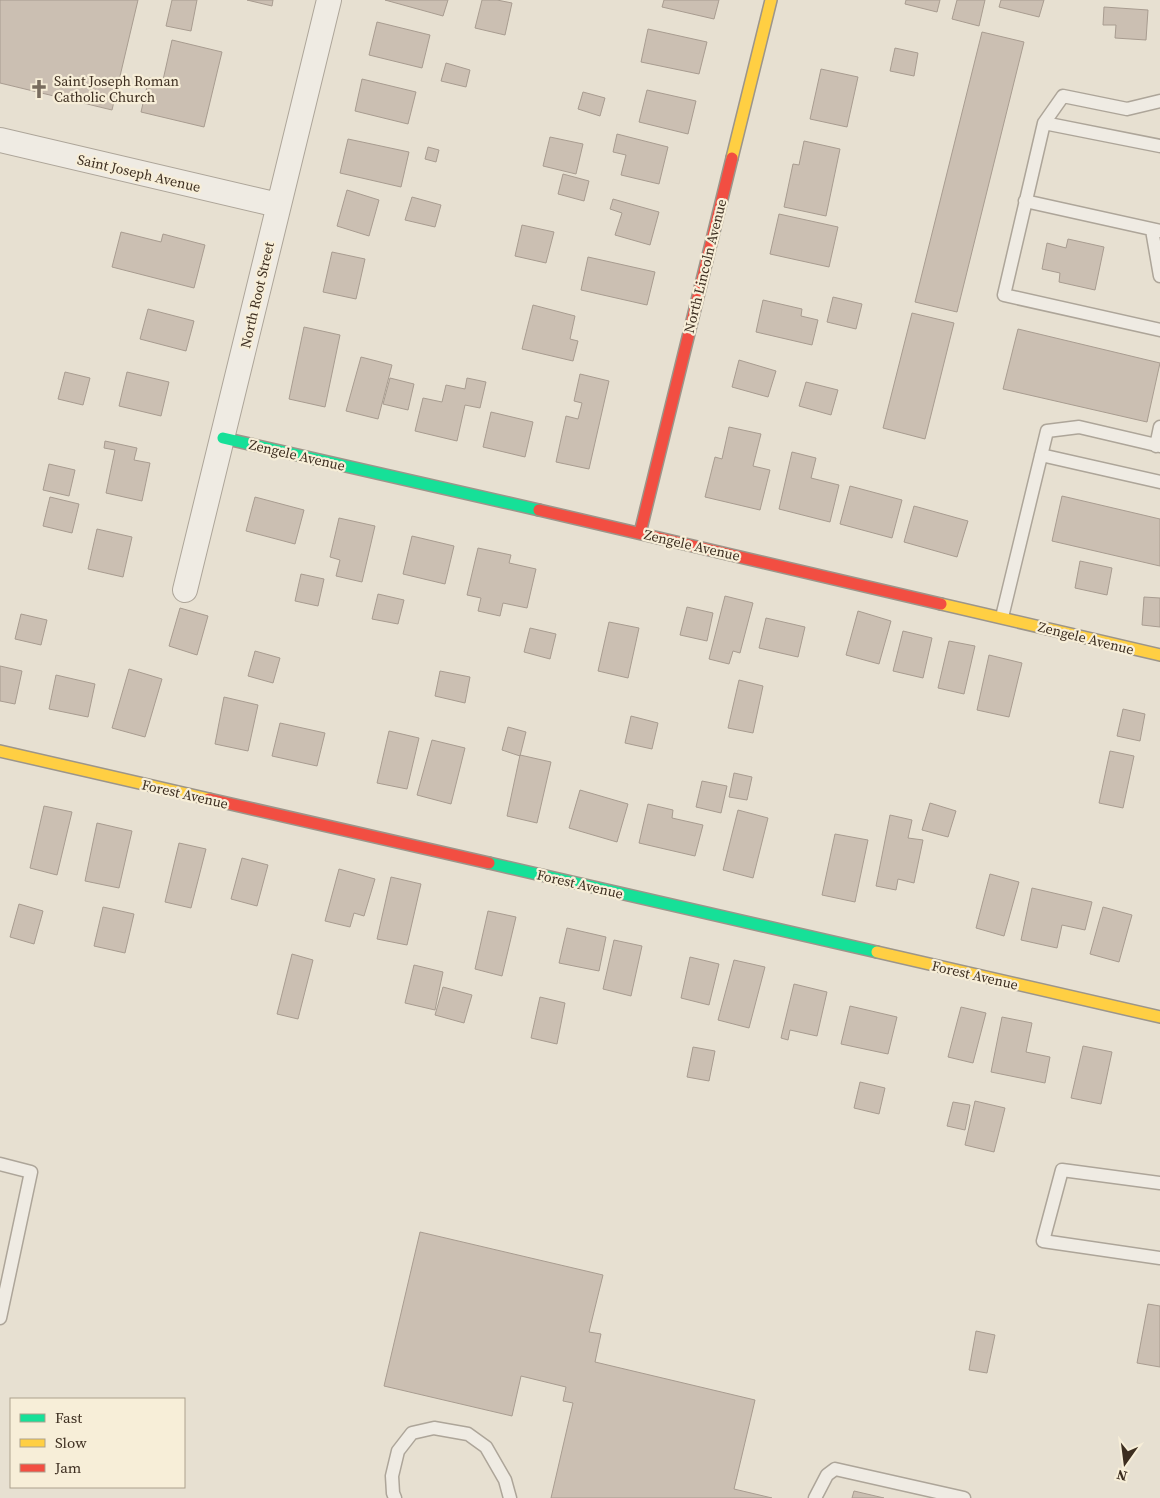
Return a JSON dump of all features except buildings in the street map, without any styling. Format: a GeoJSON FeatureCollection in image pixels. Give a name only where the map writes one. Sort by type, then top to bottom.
{"type":"FeatureCollection","features":[{"type":"Feature","properties":{"kind":"street","name":"North Root Street"},"geometry":{"type":"LineString","coordinates":[[185,590],[329,0]]}},
{"type":"Feature","properties":{"kind":"street","name":"North Lincoln Avenue"},"geometry":{"type":"LineString","coordinates":[[640,533],[736,136],[771,0]]}},
{"type":"Feature","properties":{"kind":"street","name":"Saint Joseph Avenue"},"geometry":{"type":"LineString","coordinates":[[0,140],[278,205]]}},
{"type":"Feature","properties":{"kind":"street","name":"Zengele Avenue"},"geometry":{"type":"LineString","coordinates":[[223,438],[640,533],[1160,655]]}},
{"type":"Feature","properties":{"kind":"street","name":"Forest Avenue"},"geometry":{"type":"LineString","coordinates":[[0,751],[1160,1017]]}},
{"type":"Feature","properties":{"kind":"lane"},"geometry":{"type":"LineString","coordinates":[[1160,102],[1127,109],[1063,96],[1044,123],[1004,296],[1160,330]]}},
{"type":"Feature","properties":{"kind":"lane"},"geometry":{"type":"LineString","coordinates":[[1044,123],[1160,146]]}},
{"type":"Feature","properties":{"kind":"lane"},"geometry":{"type":"LineString","coordinates":[[1025,201],[1156,231],[1160,276]]}},
{"type":"Feature","properties":{"kind":"lane"},"geometry":{"type":"LineString","coordinates":[[1002,617],[1047,430],[1079,427],[1158,446],[1160,427]]}},
{"type":"Feature","properties":{"kind":"lane"},"geometry":{"type":"LineString","coordinates":[[1041,455],[1160,482]]}},
{"type":"Feature","properties":{"kind":"lane"},"geometry":{"type":"LineString","coordinates":[[0,1164],[31,1172],[0,1318]]}},
{"type":"Feature","properties":{"kind":"lane"},"geometry":{"type":"LineString","coordinates":[[1160,1183],[1062,1170],[1043,1241],[1160,1258]]}},
{"type":"Feature","properties":{"kind":"lane"},"geometry":{"type":"LineString","coordinates":[[395,1498],[392,1476],[398,1451],[412,1433],[434,1428],[468,1434],[486,1447],[505,1480],[510,1498]]}},
{"type":"Feature","properties":{"kind":"lane"},"geometry":{"type":"LineString","coordinates":[[815,1498],[827,1475],[835,1469],[964,1498]]}},
{"type":"Feature","properties":{"kind":"traffic: fast"},"geometry":{"type":"LineString","coordinates":[[223,438],[539,510]]}},
{"type":"Feature","properties":{"kind":"traffic: fast"},"geometry":{"type":"LineString","coordinates":[[489,863],[877,952]]}},
{"type":"Feature","properties":{"kind":"traffic: slow"},"geometry":{"type":"LineString","coordinates":[[732,158],[771,0]]}},
{"type":"Feature","properties":{"kind":"traffic: slow"},"geometry":{"type":"LineString","coordinates":[[941,604],[1160,655]]}},
{"type":"Feature","properties":{"kind":"traffic: slow"},"geometry":{"type":"LineString","coordinates":[[0,751],[209,799]]}},
{"type":"Feature","properties":{"kind":"traffic: slow"},"geometry":{"type":"LineString","coordinates":[[877,952],[1160,1017]]}},
{"type":"Feature","properties":{"kind":"traffic: jam"},"geometry":{"type":"LineString","coordinates":[[640,533],[732,158]]}},
{"type":"Feature","properties":{"kind":"traffic: jam"},"geometry":{"type":"LineString","coordinates":[[539,510],[941,604]]}},
{"type":"Feature","properties":{"kind":"traffic: jam"},"geometry":{"type":"LineString","coordinates":[[209,799],[489,863]]}},
{"type":"Feature","properties":{"kind":"place","name":"Saint Joseph Roman Catholic Church"},"geometry":{"type":"Point","coordinates":[39,89]}}]}
